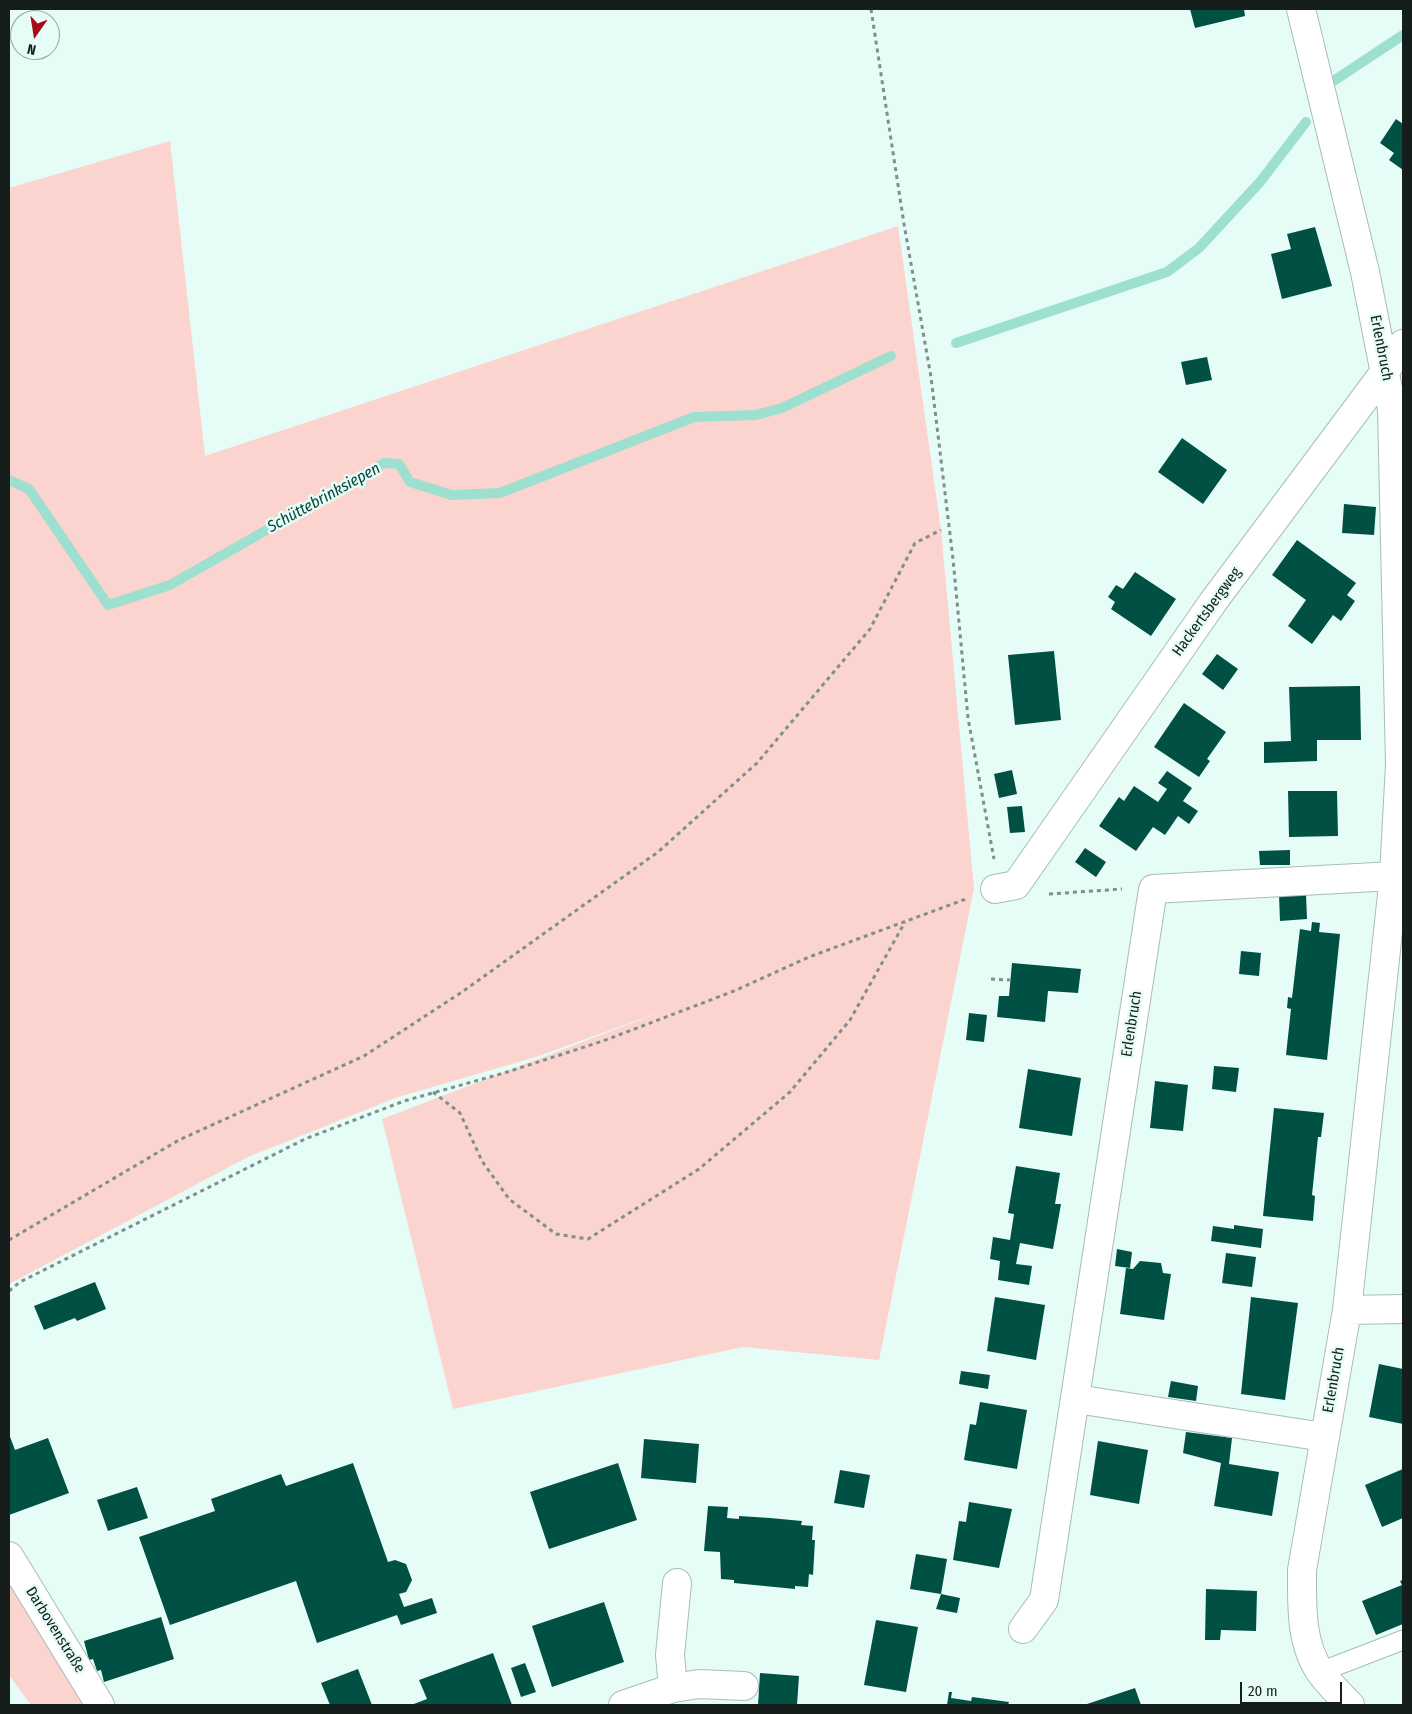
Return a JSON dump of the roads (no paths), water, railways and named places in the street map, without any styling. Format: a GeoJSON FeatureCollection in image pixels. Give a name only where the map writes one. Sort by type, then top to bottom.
{"type":"FeatureCollection","features":[{"type":"Feature","properties":{"kind":"street","name":"Erlenbruch"},"geometry":{"type":"LineString","coordinates":[[1301,9],[1366,272],[1392,409],[1400,764],[1394,876],[1347,1310],[1302,1570],[1302,1596],[1307,1642],[1320,1672],[1350,1705]]}},
{"type":"Feature","properties":{"kind":"street","name":"Hackertsbergweg"},"geometry":{"type":"LineString","coordinates":[[1005,887],[1213,602],[1386,370],[1403,344]]}},
{"type":"Feature","properties":{"kind":"street","name":"Erlenbruch"},"geometry":{"type":"LineString","coordinates":[[1023,1629],[1044,1600],[1153,889],[1394,876]]}},
{"type":"Feature","properties":{"kind":"street"},"geometry":{"type":"LineString","coordinates":[[1347,1310],[1403,1309]]}},
{"type":"Feature","properties":{"kind":"street"},"geometry":{"type":"LineString","coordinates":[[1076,1399],[1324,1437]]}},
{"type":"Feature","properties":{"kind":"street","name":"Darbovenstraße"},"geometry":{"type":"LineString","coordinates":[[9,1556],[100,1705]]}},
{"type":"Feature","properties":{"kind":"street"},"geometry":{"type":"LineString","coordinates":[[674,1688],[670,1655],[677,1583]]}},
{"type":"Feature","properties":{"kind":"street"},"geometry":{"type":"LineString","coordinates":[[623,1705],[674,1688],[699,1684],[744,1686]]}},
{"type":"Feature","properties":{"kind":"lane"},"geometry":{"type":"LineString","coordinates":[[1320,1672],[1403,1640]]}},
{"type":"Feature","properties":{"kind":"waterway"},"geometry":{"type":"LineString","coordinates":[[1335,80],[1403,35]]}},
{"type":"Feature","properties":{"kind":"waterway"},"geometry":{"type":"LineString","coordinates":[[956,343],[1167,272],[1199,248],[1260,182],[1306,122]]}},
{"type":"Feature","properties":{"kind":"waterway","name":"Schüttebrinksiepen"},"geometry":{"type":"LineString","coordinates":[[9,480],[29,489],[108,605],[170,585],[384,463],[399,464],[410,482],[452,495],[500,493],[694,417],[756,415],[782,408],[891,356]]}}]}
